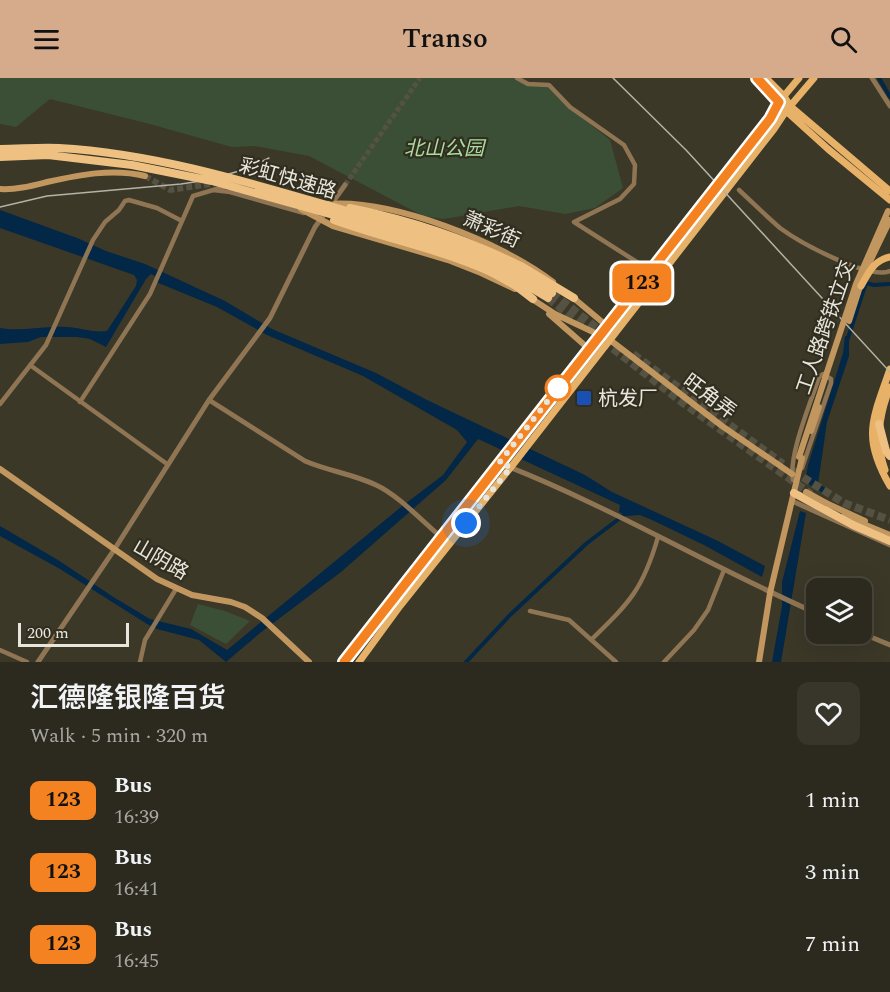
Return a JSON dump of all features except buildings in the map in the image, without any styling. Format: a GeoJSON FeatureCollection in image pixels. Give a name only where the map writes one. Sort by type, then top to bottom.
{"type":"FeatureCollection","features":[{"type":"Feature","properties":{"kind":"highway","name":"彩虹快速路"},"geometry":{"type":"LineString","coordinates":[[0,149],[60,148],[120,155],[186,168],[291,200],[456,244],[494,259],[525,275],[550,295]]}},
{"type":"Feature","properties":{"kind":"highway","name":"彩虹快速路"},"geometry":{"type":"LineString","coordinates":[[0,157],[63,156],[132,165],[291,200]]}},
{"type":"Feature","properties":{"kind":"highway"},"geometry":{"type":"LineString","coordinates":[[291,200],[430,227],[521,266],[574,298]]}},
{"type":"Feature","properties":{"kind":"highway"},"geometry":{"type":"LineString","coordinates":[[291,200],[356,228],[444,253],[491,272],[533,299]]}},
{"type":"Feature","properties":{"kind":"highway"},"geometry":{"type":"LineString","coordinates":[[879,424],[886,451],[890,456]]}},
{"type":"Feature","properties":{"kind":"highway"},"geometry":{"type":"LineString","coordinates":[[798,491],[824,509],[890,541]]}},
{"type":"Feature","properties":{"kind":"main road"},"geometry":{"type":"LineString","coordinates":[[758,78],[782,99]]}},
{"type":"Feature","properties":{"kind":"main road"},"geometry":{"type":"LineString","coordinates":[[766,78],[788,108],[890,193]]}},
{"type":"Feature","properties":{"kind":"main road"},"geometry":{"type":"LineString","coordinates":[[344,662],[770,119],[799,78]]}},
{"type":"Feature","properties":{"kind":"main road"},"geometry":{"type":"LineString","coordinates":[[359,662],[788,108],[814,78]]}},
{"type":"Feature","properties":{"kind":"main road"},"geometry":{"type":"LineString","coordinates":[[818,134],[834,139],[890,186]]}},
{"type":"Feature","properties":{"kind":"main road"},"geometry":{"type":"LineString","coordinates":[[818,134],[890,200]]}},
{"type":"Feature","properties":{"kind":"main road"},"geometry":{"type":"LineString","coordinates":[[0,189],[16,189],[112,172],[135,174],[144,178]]}},
{"type":"Feature","properties":{"kind":"main road","name":"萧彩街"},"geometry":{"type":"LineString","coordinates":[[607,326],[574,298],[522,261],[468,236],[391,211],[346,202],[326,204],[243,188],[322,218],[333,226],[459,264],[481,273],[533,299],[555,314],[610,340]]}},
{"type":"Feature","properties":{"kind":"main road","name":"工人路跨铁立交"},"geometry":{"type":"LineString","coordinates":[[801,457],[856,284],[889,208]]}},
{"type":"Feature","properties":{"kind":"main road","name":"工人路跨铁立交"},"geometry":{"type":"LineString","coordinates":[[801,457],[864,274],[890,220]]}},
{"type":"Feature","properties":{"kind":"main road"},"geometry":{"type":"LineString","coordinates":[[861,286],[872,266],[880,260],[890,258]]}},
{"type":"Feature","properties":{"kind":"main road","name":"萧彩街"},"geometry":{"type":"LineString","coordinates":[[533,299],[590,348]]}},
{"type":"Feature","properties":{"kind":"main road"},"geometry":{"type":"LineString","coordinates":[[607,326],[610,340]]}},
{"type":"Feature","properties":{"kind":"main road","name":"旺角弄"},"geometry":{"type":"LineString","coordinates":[[610,340],[722,426],[798,491]]}},
{"type":"Feature","properties":{"kind":"main road"},"geometry":{"type":"LineString","coordinates":[[890,369],[877,405],[871,433],[872,447],[877,461],[890,486]]}},
{"type":"Feature","properties":{"kind":"main road"},"geometry":{"type":"LineString","coordinates":[[890,387],[879,424],[878,442],[880,456],[890,477]]}},
{"type":"Feature","properties":{"kind":"main road"},"geometry":{"type":"LineString","coordinates":[[759,662],[770,593],[798,491],[801,457]]}},
{"type":"Feature","properties":{"kind":"main road","name":"山阴路"},"geometry":{"type":"LineString","coordinates":[[0,469],[114,550],[176,589],[245,607],[262,618],[309,662]]}},
{"type":"Feature","properties":{"kind":"main road"},"geometry":{"type":"LineString","coordinates":[[770,593],[770,580],[798,491]]}},
{"type":"Feature","properties":{"kind":"main road"},"geometry":{"type":"LineString","coordinates":[[824,509],[890,534]]}},
{"type":"Feature","properties":{"kind":"street"},"geometry":{"type":"LineString","coordinates":[[517,78],[528,84],[549,85],[570,107],[624,145],[635,165],[634,184],[620,199],[574,222],[645,265],[651,271]]}},
{"type":"Feature","properties":{"kind":"street"},"geometry":{"type":"LineString","coordinates":[[872,78],[890,106]]}},
{"type":"Feature","properties":{"kind":"street"},"geometry":{"type":"LineString","coordinates":[[80,402],[150,294],[193,196],[235,183],[250,182],[332,203]]}},
{"type":"Feature","properties":{"kind":"street"},"geometry":{"type":"LineString","coordinates":[[38,662],[94,581],[208,400],[270,318],[315,228],[345,185]]}},
{"type":"Feature","properties":{"kind":"street"},"geometry":{"type":"LineString","coordinates":[[207,190],[230,192],[322,218]]}},
{"type":"Feature","properties":{"kind":"street"},"geometry":{"type":"LineString","coordinates":[[739,190],[781,228],[813,249],[873,273],[890,271]]}},
{"type":"Feature","properties":{"kind":"street"},"geometry":{"type":"LineString","coordinates":[[0,404],[48,339],[93,240],[105,222],[119,210],[125,201],[129,200],[157,208],[182,221]]}},
{"type":"Feature","properties":{"kind":"street"},"geometry":{"type":"LineString","coordinates":[[30,365],[167,464]]}},
{"type":"Feature","properties":{"kind":"street"},"geometry":{"type":"LineString","coordinates":[[823,374],[831,379],[831,383],[798,491],[795,452],[819,377],[823,374]]}},
{"type":"Feature","properties":{"kind":"street"},"geometry":{"type":"LineString","coordinates":[[208,400],[305,461],[378,485],[441,537]]}},
{"type":"Feature","properties":{"kind":"street"},"geometry":{"type":"LineString","coordinates":[[499,463],[514,464],[778,597],[806,609]]}},
{"type":"Feature","properties":{"kind":"street"},"geometry":{"type":"LineString","coordinates":[[824,509],[890,545]]}},
{"type":"Feature","properties":{"kind":"street"},"geometry":{"type":"LineString","coordinates":[[592,639],[627,604],[641,585],[658,537]]}},
{"type":"Feature","properties":{"kind":"street"},"geometry":{"type":"LineString","coordinates":[[664,662],[694,630],[708,610],[724,570]]}},
{"type":"Feature","properties":{"kind":"street"},"geometry":{"type":"LineString","coordinates":[[140,662],[145,640],[176,589]]}},
{"type":"Feature","properties":{"kind":"street"},"geometry":{"type":"LineString","coordinates":[[530,611],[569,620],[616,662]]}},
{"type":"Feature","properties":{"kind":"street"},"geometry":{"type":"LineString","coordinates":[[872,638],[890,645]]}},
{"type":"Feature","properties":{"kind":"street"},"geometry":{"type":"LineString","coordinates":[[0,650],[27,662]]}},
{"type":"Feature","properties":{"kind":"green space","name":"北山公园"},"geometry":{"type":"Polygon","coordinates":[[[0,78],[517,78],[528,84],[549,85],[580,116],[610,140],[623,188],[595,208],[565,214],[519,206],[444,219],[423,216],[309,156],[255,146],[232,147],[50,99],[16,127],[0,124],[0,78]]]}},
{"type":"Feature","properties":{"kind":"green space"},"geometry":{"type":"Polygon","coordinates":[[[198,604],[250,621],[226,644],[190,625],[198,604]]]}},
{"type":"Feature","properties":{"kind":"water"},"geometry":{"type":"Polygon","coordinates":[[[0,210],[145,264],[225,301],[272,329],[376,373],[427,400],[585,475],[612,492],[716,540],[765,566],[762,577],[652,520],[640,515],[627,516],[619,512],[620,505],[478,439],[446,480],[341,572],[260,633],[226,662],[199,640],[157,629],[60,569],[0,536],[0,526],[150,619],[191,629],[227,650],[443,475],[467,442],[457,430],[363,376],[267,335],[217,307],[156,282],[155,276],[151,274],[106,347],[90,339],[77,337],[41,337],[28,342],[0,344],[0,328],[59,327],[107,331],[136,286],[137,280],[134,275],[0,228],[0,210]]]}},
{"type":"Feature","properties":{"kind":"water"},"geometry":{"type":"Polygon","coordinates":[[[845,336],[849,336],[849,356],[827,422],[818,484],[830,490],[828,496],[805,482],[808,465],[843,353],[845,336]]]}},
{"type":"Feature","properties":{"kind":"water"},"geometry":{"type":"Polygon","coordinates":[[[800,511],[806,513],[781,662],[772,662],[782,606],[782,582],[800,511]]]}},
{"type":"Feature","properties":{"kind":"waterway"},"geometry":{"type":"LineString","coordinates":[[879,78],[890,97]]}},
{"type":"Feature","properties":{"kind":"waterway"},"geometry":{"type":"LineString","coordinates":[[847,341],[866,283],[890,284]]}},
{"type":"Feature","properties":{"kind":"waterway"},"geometry":{"type":"LineString","coordinates":[[466,662],[510,615],[587,543],[624,515]]}},
{"type":"Feature","properties":{"kind":"tunnel"},"geometry":{"type":"LineString","coordinates":[[345,185],[420,78]]}},
{"type":"Feature","properties":{"kind":"tunnel"},"geometry":{"type":"LineString","coordinates":[[145,176],[170,190],[217,183]]}},
{"type":"Feature","properties":{"kind":"tunnel"},"geometry":{"type":"LineString","coordinates":[[552,293],[606,335]]}},
{"type":"Feature","properties":{"kind":"tunnel"},"geometry":{"type":"LineString","coordinates":[[548,298],[584,327]]}},
{"type":"Feature","properties":{"kind":"tunnel"},"geometry":{"type":"LineString","coordinates":[[594,334],[683,403],[811,494]]}},
{"type":"Feature","properties":{"kind":"tunnel"},"geometry":{"type":"LineString","coordinates":[[633,354],[783,464]]}},
{"type":"Feature","properties":{"kind":"tunnel"},"geometry":{"type":"LineString","coordinates":[[793,471],[844,503],[890,520]]}},
{"type":"Feature","properties":{"kind":"railway"},"geometry":{"type":"LineString","coordinates":[[613,78],[686,150],[890,372]]}},
{"type":"Feature","properties":{"kind":"railway"},"geometry":{"type":"LineString","coordinates":[[0,207],[47,196],[208,180],[246,169],[269,158]]}},
{"type":"Feature","properties":{"kind":"bus line","name":"123"},"geometry":{"type":"LineString","coordinates":[[344,662],[770,119],[779,102],[757,78]]}},
{"type":"Feature","properties":{"kind":"place","name":"杭发厂"},"geometry":{"type":"Point","coordinates":[584,398]}},
{"type":"Feature","properties":{"kind":"route"},"geometry":{"type":"LineString","coordinates":[[466,523],[511,467],[499,463],[558,388]]}}]}
